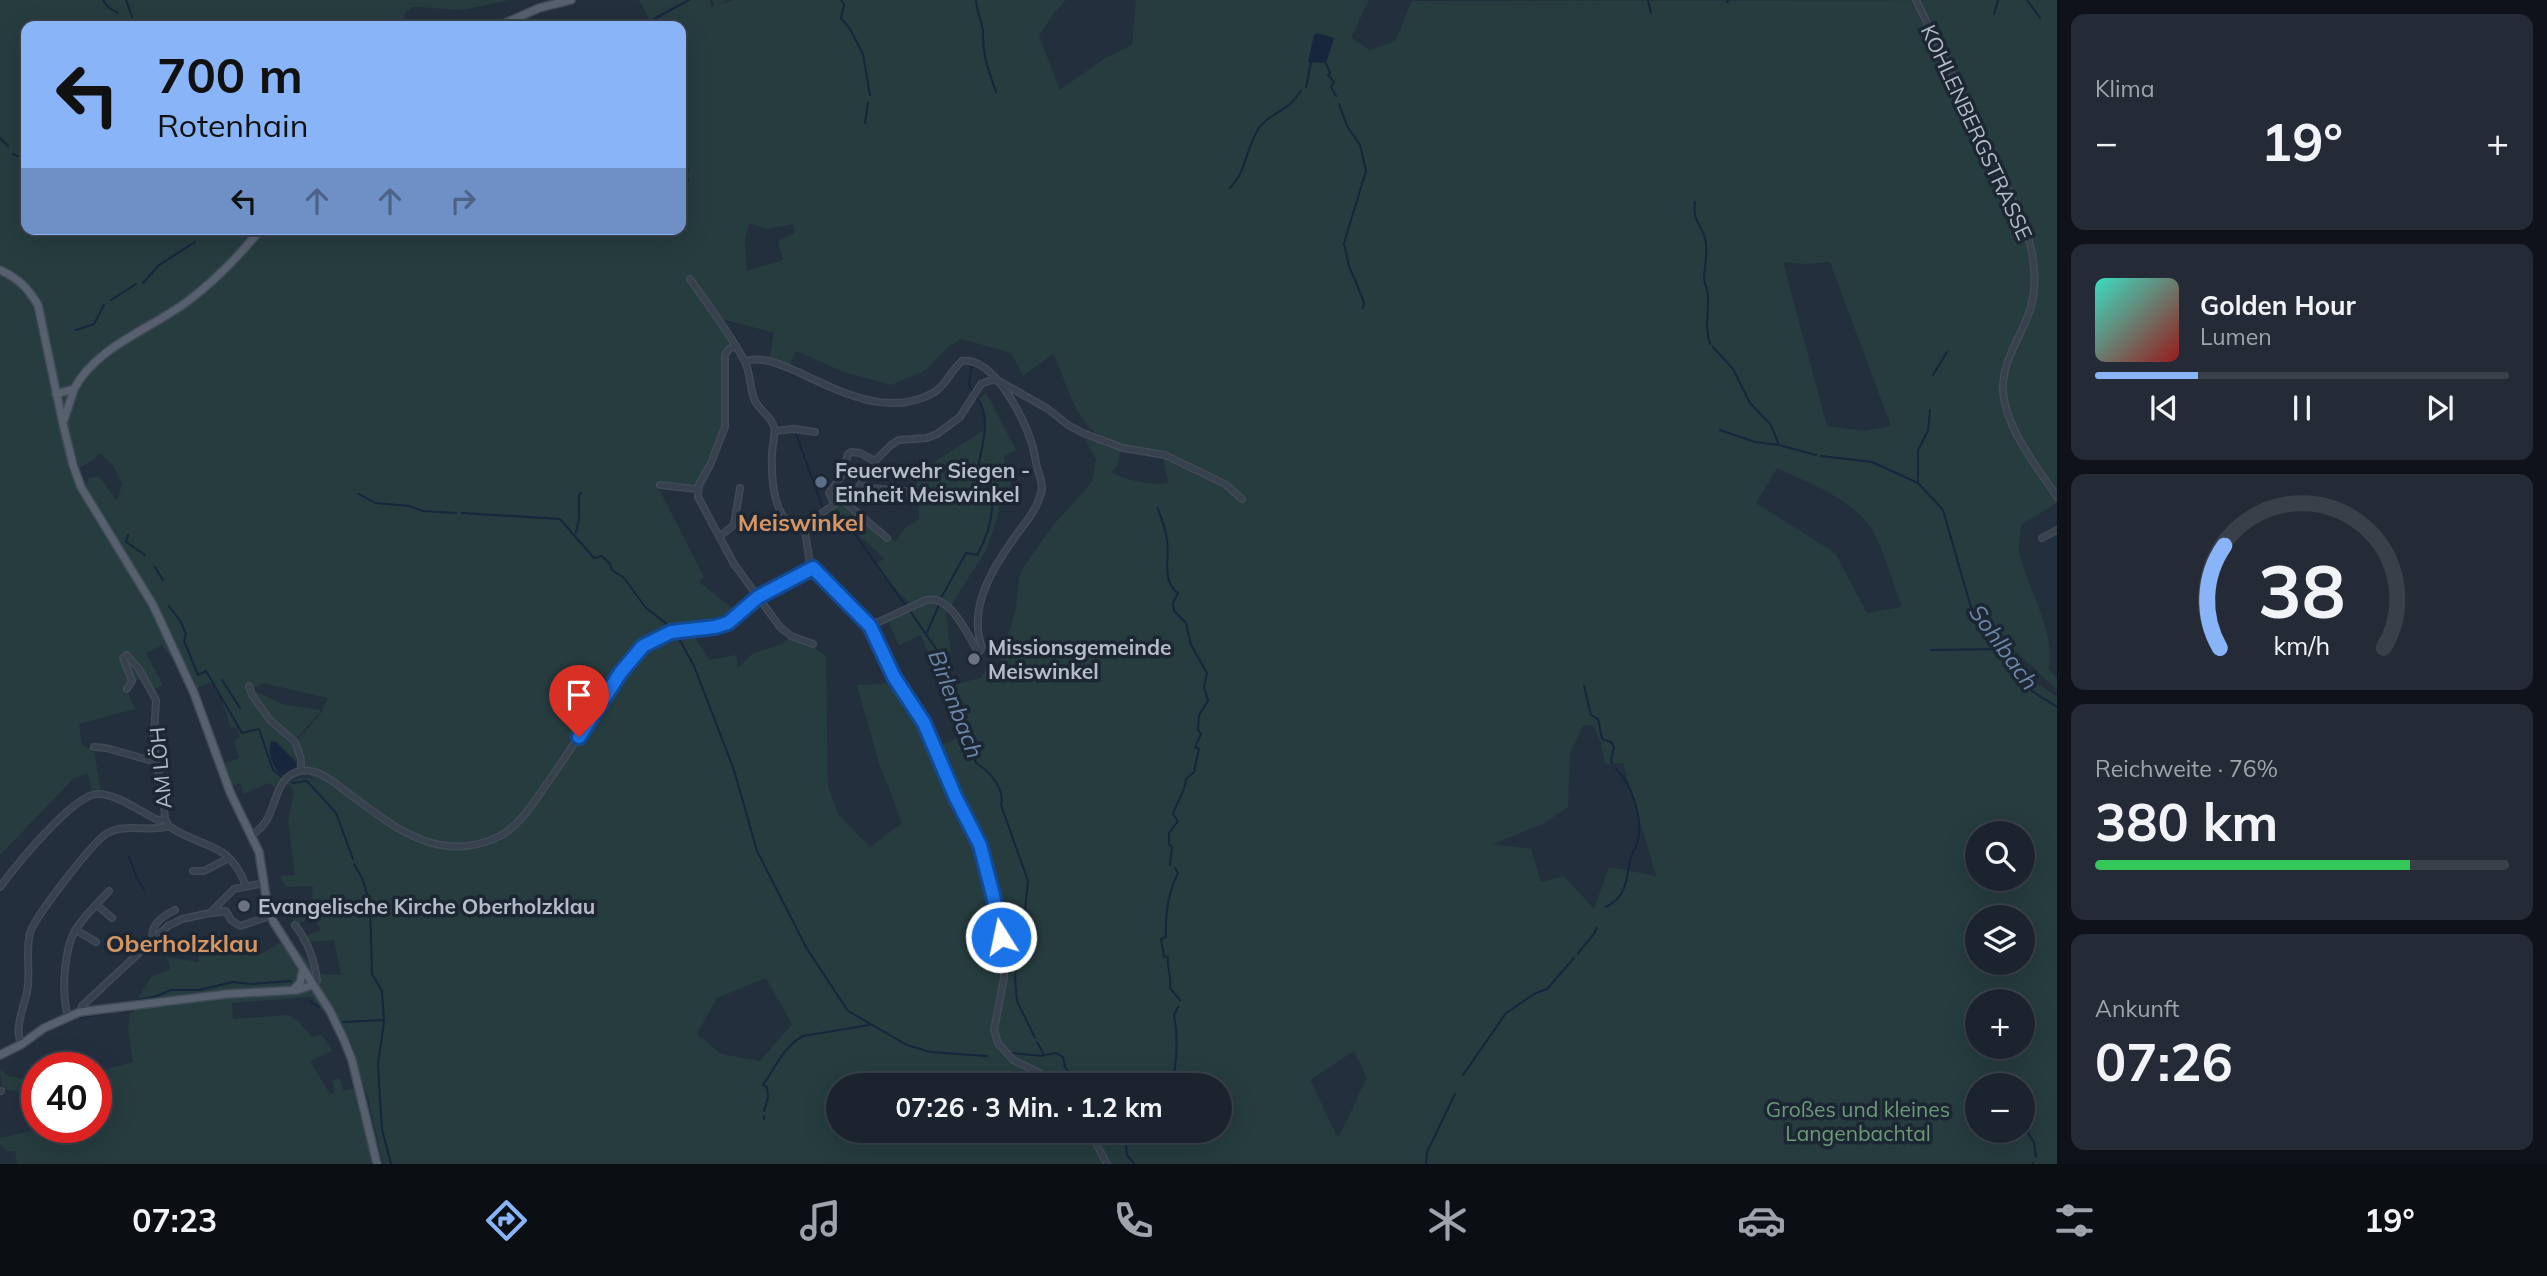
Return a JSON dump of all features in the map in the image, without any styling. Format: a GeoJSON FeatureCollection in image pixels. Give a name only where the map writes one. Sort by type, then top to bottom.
{"type":"FeatureCollection","features":[{"type":"Feature","properties":{"kind":"main road"},"geometry":{"type":"LineString","coordinates":[[510,21],[539,8],[571,0]]}},
{"type":"Feature","properties":{"kind":"main road"},"geometry":{"type":"LineString","coordinates":[[63,425],[73,392],[86,369],[100,356],[149,327],[208,285],[255,235]]}},
{"type":"Feature","properties":{"kind":"main road"},"geometry":{"type":"LineString","coordinates":[[0,270],[21,282],[30,291],[37,305],[63,425],[81,487],[136,576],[167,634],[208,729],[232,799],[251,835],[261,862],[267,903],[273,921],[339,1029],[352,1060],[377,1164]]}},
{"type":"Feature","properties":{"kind":"main road"},"geometry":{"type":"LineString","coordinates":[[56,396],[61,400],[73,392]]}},
{"type":"Feature","properties":{"kind":"main road"},"geometry":{"type":"LineString","coordinates":[[293,990],[300,983],[303,970]]}},
{"type":"Feature","properties":{"kind":"main road"},"geometry":{"type":"LineString","coordinates":[[0,1055],[22,1044],[44,1028],[80,1012],[227,994],[293,990],[313,985]]}},
{"type":"Feature","properties":{"kind":"street","name":"KOHLENBERGSTRASSE"},"geometry":{"type":"LineString","coordinates":[[1916,0],[2028,235],[2034,268],[2034,291],[2030,309],[2007,363],[2003,393],[2015,431],[2057,497]]}},
{"type":"Feature","properties":{"kind":"street"},"geometry":{"type":"LineString","coordinates":[[690,279],[746,361],[756,403],[772,421],[775,431],[772,453],[776,501],[789,523],[805,531]]}},
{"type":"Feature","properties":{"kind":"street"},"geometry":{"type":"LineString","coordinates":[[735,346],[725,355],[725,426],[710,466],[697,489],[702,507],[740,574],[780,627],[791,636],[813,644]]}},
{"type":"Feature","properties":{"kind":"street"},"geometry":{"type":"LineString","coordinates":[[746,361],[770,361],[836,391],[888,404],[932,394],[962,361],[976,362],[999,380],[1048,408],[1068,425],[1083,433],[1128,449],[1165,455],[1225,484],[1242,499]]}},
{"type":"Feature","properties":{"kind":"street"},"geometry":{"type":"LineString","coordinates":[[805,531],[834,503],[859,487],[875,461],[899,440],[927,438],[937,434],[960,417],[981,384],[999,380]]}},
{"type":"Feature","properties":{"kind":"street"},"geometry":{"type":"LineString","coordinates":[[870,626],[926,600],[935,599],[946,603],[977,650],[982,649],[978,617],[980,601],[994,567],[1030,517],[1042,489],[1031,441],[999,380]]}},
{"type":"Feature","properties":{"kind":"street"},"geometry":{"type":"LineString","coordinates":[[775,431],[794,429],[815,432]]}},
{"type":"Feature","properties":{"kind":"street"},"geometry":{"type":"LineString","coordinates":[[834,503],[829,493],[843,474],[848,454],[860,453],[875,461]]}},
{"type":"Feature","properties":{"kind":"street"},"geometry":{"type":"LineString","coordinates":[[660,485],[697,489]]}},
{"type":"Feature","properties":{"kind":"street"},"geometry":{"type":"LineString","coordinates":[[859,487],[914,492]]}},
{"type":"Feature","properties":{"kind":"street"},"geometry":{"type":"LineString","coordinates":[[719,537],[734,525],[740,488]]}},
{"type":"Feature","properties":{"kind":"street"},"geometry":{"type":"LineString","coordinates":[[841,499],[887,538]]}},
{"type":"Feature","properties":{"kind":"street"},"geometry":{"type":"LineString","coordinates":[[2042,538],[2057,530]]}},
{"type":"Feature","properties":{"kind":"street"},"geometry":{"type":"LineString","coordinates":[[805,531],[813,568],[870,626],[894,677],[924,723],[984,857],[1004,956],[1004,978],[994,1030],[1002,1050],[1013,1060],[1040,1073]]}},
{"type":"Feature","properties":{"kind":"street"},"geometry":{"type":"LineString","coordinates":[[251,835],[259,831],[267,821],[280,786],[287,778],[301,771],[327,777],[394,826],[421,840],[444,847],[468,845],[502,835],[533,803],[635,654],[652,640],[671,632],[728,623],[758,597],[813,568]]}},
{"type":"Feature","properties":{"kind":"street","name":"AM LÖH"},"geometry":{"type":"LineString","coordinates":[[127,689],[132,681],[124,664],[123,658],[127,655],[139,669],[156,700],[156,762],[160,771],[165,819],[169,826],[211,844],[229,859],[241,874],[246,886]]}},
{"type":"Feature","properties":{"kind":"street"},"geometry":{"type":"LineString","coordinates":[[249,686],[252,695],[270,720],[295,742],[301,759],[301,771]]}},
{"type":"Feature","properties":{"kind":"street"},"geometry":{"type":"LineString","coordinates":[[94,747],[156,762]]}},
{"type":"Feature","properties":{"kind":"street"},"geometry":{"type":"LineString","coordinates":[[0,887],[40,840],[79,801],[91,795],[107,796],[158,820],[165,819]]}},
{"type":"Feature","properties":{"kind":"street"},"geometry":{"type":"LineString","coordinates":[[22,1044],[18,1034],[30,979],[29,937],[36,918],[103,836],[122,829],[169,826]]}},
{"type":"Feature","properties":{"kind":"street"},"geometry":{"type":"LineString","coordinates":[[193,871],[204,871],[229,859]]}},
{"type":"Feature","properties":{"kind":"street"},"geometry":{"type":"LineString","coordinates":[[210,913],[230,891],[264,883]]}},
{"type":"Feature","properties":{"kind":"street"},"geometry":{"type":"LineString","coordinates":[[68,1016],[65,984],[70,945],[76,930],[109,891]]}},
{"type":"Feature","properties":{"kind":"street"},"geometry":{"type":"LineString","coordinates":[[97,905],[112,918]]}},
{"type":"Feature","properties":{"kind":"street"},"geometry":{"type":"LineString","coordinates":[[153,940],[152,933],[158,921],[175,910]]}},
{"type":"Feature","properties":{"kind":"street"},"geometry":{"type":"LineString","coordinates":[[80,1012],[82,1006],[176,921],[226,911],[231,920],[240,926],[264,918]]}},
{"type":"Feature","properties":{"kind":"street"},"geometry":{"type":"LineString","coordinates":[[295,925],[306,941],[317,981],[313,985]]}},
{"type":"Feature","properties":{"kind":"street"},"geometry":{"type":"LineString","coordinates":[[76,930],[96,942]]}},
{"type":"Feature","properties":{"kind":"street"},"geometry":{"type":"LineString","coordinates":[[1095,1143],[1107,1164]]}},
{"type":"Feature","properties":{"kind":"green space","name":"Großes und kleines Langenbachtal"},"geometry":{"type":"Polygon","coordinates":[[[0,0],[509,0],[465,10],[413,7],[404,14],[403,21],[21,21],[21,235],[686,235],[686,21],[648,21],[639,0],[709,0],[712,7],[712,0],[727,0],[718,5],[733,0],[1066,0],[1039,36],[1060,90],[1105,58],[1132,45],[1136,0],[1369,0],[1351,38],[1370,50],[1395,41],[1412,1],[2057,0],[2057,503],[2022,524],[2019,552],[2045,626],[2050,655],[2048,669],[2057,678],[2057,690],[2008,644],[2037,683],[2057,697],[2057,1164],[383,1164],[369,1101],[351,1043],[345,1048],[329,1018],[311,997],[232,1003],[233,1019],[288,1015],[298,1021],[312,1037],[322,1035],[332,1051],[310,1061],[330,1094],[335,1093],[332,1080],[340,1078],[343,1091],[355,1088],[372,1164],[17,1164],[15,1151],[7,1151],[0,1144],[0,1138],[21,1133],[21,1143],[112,1143],[112,1068],[133,1062],[128,1030],[130,1012],[151,977],[170,969],[167,957],[199,962],[198,943],[239,940],[239,953],[260,954],[288,939],[319,974],[341,975],[334,940],[310,942],[307,936],[321,930],[313,917],[298,924],[286,913],[291,903],[311,902],[313,886],[286,887],[280,876],[295,875],[288,822],[294,791],[287,783],[276,788],[268,783],[244,794],[240,783],[231,786],[224,764],[239,758],[234,741],[240,736],[237,727],[231,728],[212,682],[195,689],[162,645],[146,653],[163,685],[155,689],[139,679],[127,690],[135,709],[79,724],[82,745],[94,750],[101,792],[92,793],[88,773],[73,779],[0,855],[0,0]],[[749,223],[745,241],[747,271],[783,260],[778,241],[795,233],[793,224],[767,229],[749,223]],[[1783,262],[1827,426],[1864,431],[1891,426],[1830,262],[1783,262]],[[719,318],[735,350],[729,354],[718,457],[703,490],[659,489],[704,577],[699,582],[737,612],[730,627],[694,636],[709,660],[736,655],[738,668],[752,654],[782,644],[791,637],[826,656],[828,786],[838,814],[870,847],[902,823],[879,763],[857,685],[900,683],[920,711],[938,746],[969,734],[952,686],[982,677],[986,668],[999,666],[1016,608],[1019,577],[1025,565],[1055,523],[1093,478],[1096,459],[1086,441],[1091,439],[1121,449],[1117,466],[1111,472],[1130,480],[1166,483],[1168,481],[1163,457],[1134,450],[1095,433],[1073,401],[1053,354],[1023,376],[1011,353],[962,339],[948,347],[926,370],[891,385],[844,372],[796,351],[789,366],[769,360],[774,333],[719,318]],[[99,453],[94,460],[78,468],[86,487],[89,478],[99,476],[116,500],[118,499],[122,484],[113,465],[99,453]],[[1777,468],[1756,503],[1835,553],[1867,613],[1902,607],[1875,535],[1857,512],[1845,503],[1777,468]],[[263,683],[249,695],[273,727],[295,749],[296,761],[276,742],[278,773],[285,776],[287,783],[300,778],[314,779],[303,769],[296,742],[321,713],[328,698],[263,683]],[[1593,725],[1583,726],[1570,753],[1568,807],[1545,823],[1493,844],[1531,849],[1541,882],[1564,876],[1594,909],[1609,867],[1656,876],[1623,763],[1605,764],[1601,742],[1593,725]],[[766,978],[717,998],[697,1034],[721,1054],[760,1061],[792,1024],[766,978]],[[1354,1051],[1310,1080],[1338,1138],[1367,1078],[1354,1051]]]}},
{"type":"Feature","properties":{"kind":"green space"},"geometry":{"type":"Polygon","coordinates":[[[986,393],[1016,450],[1004,456],[1011,486],[998,488],[999,511],[987,549],[946,613],[951,653],[929,657],[921,635],[899,645],[888,621],[910,603],[883,577],[876,566],[884,558],[841,519],[828,513],[847,498],[895,542],[907,526],[919,520],[918,495],[914,490],[919,476],[927,475],[936,461],[984,430],[985,413],[979,399],[986,393]]]}},
{"type":"Feature","properties":{"kind":"green space"},"geometry":{"type":"Polygon","coordinates":[[[255,691],[282,704],[320,712],[297,738],[292,739],[278,728],[255,696],[255,691]]]}},
{"type":"Feature","properties":{"kind":"green space"},"geometry":{"type":"Polygon","coordinates":[[[0,1069],[8,1076],[21,1078],[21,1092],[2,1089],[0,1069]]]}},
{"type":"Feature","properties":{"kind":"water"},"geometry":{"type":"Polygon","coordinates":[[[1317,33],[1334,38],[1326,63],[1308,62],[1314,35],[1317,33]]]}},
{"type":"Feature","properties":{"kind":"water"},"geometry":{"type":"Polygon","coordinates":[[[271,741],[276,742],[297,764],[296,768],[285,776],[277,771],[272,762],[271,741]]]}},
{"type":"Feature","properties":{"kind":"waterway"},"geometry":{"type":"LineString","coordinates":[[103,0],[109,8],[118,13]]}},
{"type":"Feature","properties":{"kind":"waterway"},"geometry":{"type":"LineString","coordinates":[[126,0],[132,17]]}},
{"type":"Feature","properties":{"kind":"waterway"},"geometry":{"type":"LineString","coordinates":[[650,21],[689,0]]}},
{"type":"Feature","properties":{"kind":"waterway"},"geometry":{"type":"LineString","coordinates":[[841,0],[844,4],[841,18],[863,54],[870,95]]}},
{"type":"Feature","properties":{"kind":"waterway"},"geometry":{"type":"LineString","coordinates":[[976,0],[983,28],[985,56],[996,92]]}},
{"type":"Feature","properties":{"kind":"waterway"},"geometry":{"type":"LineString","coordinates":[[1648,0],[1651,13]]}},
{"type":"Feature","properties":{"kind":"waterway"},"geometry":{"type":"LineString","coordinates":[[1994,14],[1998,0]]}},
{"type":"Feature","properties":{"kind":"waterway"},"geometry":{"type":"LineString","coordinates":[[2027,0],[2040,18]]}},
{"type":"Feature","properties":{"kind":"waterway"},"geometry":{"type":"LineString","coordinates":[[1306,87],[1311,62]]}},
{"type":"Feature","properties":{"kind":"waterway"},"geometry":{"type":"LineString","coordinates":[[1326,63],[1330,73],[1328,75],[1334,82],[1331,87],[1336,96]]}},
{"type":"Feature","properties":{"kind":"waterway"},"geometry":{"type":"LineString","coordinates":[[1230,188],[1240,174],[1259,128],[1290,104],[1301,91]]}},
{"type":"Feature","properties":{"kind":"waterway"},"geometry":{"type":"LineString","coordinates":[[865,123],[868,103]]}},
{"type":"Feature","properties":{"kind":"waterway"},"geometry":{"type":"LineString","coordinates":[[1339,104],[1347,126],[1360,145],[1366,171],[1344,243],[1349,266],[1364,302],[1363,308]]}},
{"type":"Feature","properties":{"kind":"waterway"},"geometry":{"type":"LineString","coordinates":[[0,138],[8,146]]}},
{"type":"Feature","properties":{"kind":"waterway"},"geometry":{"type":"LineString","coordinates":[[13,154],[21,158]]}},
{"type":"Feature","properties":{"kind":"waterway"},"geometry":{"type":"LineString","coordinates":[[686,185],[688,180]]}},
{"type":"Feature","properties":{"kind":"waterway","name":"Sohlbach"},"geometry":{"type":"LineString","coordinates":[[1695,202],[1695,215],[1706,244],[1704,277],[1708,296],[1707,327],[1710,344]]}},
{"type":"Feature","properties":{"kind":"waterway"},"geometry":{"type":"LineString","coordinates":[[143,283],[159,265],[195,242]]}},
{"type":"Feature","properties":{"kind":"waterway"},"geometry":{"type":"LineString","coordinates":[[111,300],[136,284]]}},
{"type":"Feature","properties":{"kind":"waterway"},"geometry":{"type":"LineString","coordinates":[[76,330],[94,324],[104,305]]}},
{"type":"Feature","properties":{"kind":"waterway","name":"Sohlbach"},"geometry":{"type":"LineString","coordinates":[[1713,347],[1733,369],[1750,403],[1771,425],[1779,445],[1816,455]]}},
{"type":"Feature","properties":{"kind":"waterway"},"geometry":{"type":"LineString","coordinates":[[1933,375],[1947,352]]}},
{"type":"Feature","properties":{"kind":"waterway"},"geometry":{"type":"LineString","coordinates":[[972,364],[969,385],[973,392]]}},
{"type":"Feature","properties":{"kind":"waterway"},"geometry":{"type":"LineString","coordinates":[[977,398],[982,406],[985,423],[978,468]]}},
{"type":"Feature","properties":{"kind":"waterway"},"geometry":{"type":"LineString","coordinates":[[1918,483],[1918,450],[1928,431],[1930,410]]}},
{"type":"Feature","properties":{"kind":"waterway"},"geometry":{"type":"LineString","coordinates":[[1720,430],[1755,442],[1779,445]]}},
{"type":"Feature","properties":{"kind":"waterway","name":"Birlenbach"},"geometry":{"type":"LineString","coordinates":[[796,434],[823,508]]}},
{"type":"Feature","properties":{"kind":"waterway","name":"Sohlbach"},"geometry":{"type":"LineString","coordinates":[[1821,456],[1872,462],[1918,483],[1943,510],[1972,611],[2006,650],[2032,691],[2057,707]]}},
{"type":"Feature","properties":{"kind":"waterway"},"geometry":{"type":"LineString","coordinates":[[941,598],[966,553],[977,555],[987,532],[992,504],[990,491],[979,474]]}},
{"type":"Feature","properties":{"kind":"waterway"},"geometry":{"type":"LineString","coordinates":[[576,533],[581,493]]}},
{"type":"Feature","properties":{"kind":"waterway"},"geometry":{"type":"LineString","coordinates":[[359,494],[375,503],[456,513]]}},
{"type":"Feature","properties":{"kind":"waterway"},"geometry":{"type":"LineString","coordinates":[[1158,508],[1168,547],[1168,575],[1178,593],[1173,603],[1174,611],[1186,623],[1191,645],[1207,673],[1204,687],[1208,701],[1199,715],[1198,730],[1201,734],[1195,747],[1199,749],[1194,772],[1186,779],[1173,814],[1178,821],[1169,833],[1169,844],[1172,847],[1170,865]]}},
{"type":"Feature","properties":{"kind":"waterway"},"geometry":{"type":"LineString","coordinates":[[462,513],[560,519],[594,558],[602,556],[612,570],[624,578],[646,608],[672,628]]}},
{"type":"Feature","properties":{"kind":"waterway","name":"Birlenbach"},"geometry":{"type":"LineString","coordinates":[[829,513],[843,517],[905,605]]}},
{"type":"Feature","properties":{"kind":"waterway"},"geometry":{"type":"LineString","coordinates":[[128,535],[126,542],[145,555]]}},
{"type":"Feature","properties":{"kind":"waterway"},"geometry":{"type":"LineString","coordinates":[[155,567],[163,580]]}},
{"type":"Feature","properties":{"kind":"waterway"},"geometry":{"type":"LineString","coordinates":[[927,632],[939,605]]}},
{"type":"Feature","properties":{"kind":"waterway"},"geometry":{"type":"LineString","coordinates":[[169,606],[181,622],[186,634],[184,641],[198,675],[206,671],[242,733],[259,729],[273,770],[283,778]]}},
{"type":"Feature","properties":{"kind":"waterway","name":"Birlenbach"},"geometry":{"type":"LineString","coordinates":[[910,611],[941,656],[953,706],[976,763],[999,787],[1001,805],[1028,881],[1025,909],[1018,917],[1015,979],[1017,1001],[1035,1038]]}},
{"type":"Feature","properties":{"kind":"waterway"},"geometry":{"type":"LineString","coordinates":[[677,635],[694,666],[734,770],[757,851],[807,949],[848,1011],[907,1045],[930,1052],[987,1056]]}},
{"type":"Feature","properties":{"kind":"waterway"},"geometry":{"type":"LineString","coordinates":[[1931,650],[2004,649]]}},
{"type":"Feature","properties":{"kind":"waterway"},"geometry":{"type":"LineString","coordinates":[[222,680],[240,708]]}},
{"type":"Feature","properties":{"kind":"waterway"},"geometry":{"type":"LineString","coordinates":[[1584,686],[1591,715],[1598,719],[1602,739],[1611,742],[1614,747],[1612,763]]}},
{"type":"Feature","properties":{"kind":"waterway"},"geometry":{"type":"LineString","coordinates":[[1606,907],[1618,899],[1624,888],[1639,832],[1635,802],[1627,783],[1616,769]]}},
{"type":"Feature","properties":{"kind":"waterway"},"geometry":{"type":"LineString","coordinates":[[292,783],[307,781],[336,813],[353,859]]}},
{"type":"Feature","properties":{"kind":"waterway"},"geometry":{"type":"LineString","coordinates":[[129,857],[144,890]]}},
{"type":"Feature","properties":{"kind":"waterway"},"geometry":{"type":"LineString","coordinates":[[354,864],[362,878],[370,904],[372,974],[382,991],[384,1022],[378,1064],[382,1129],[391,1164]]}},
{"type":"Feature","properties":{"kind":"waterway"},"geometry":{"type":"LineString","coordinates":[[1175,868],[1178,873],[1168,904],[1166,937],[1161,939],[1164,956],[1168,958],[1170,988],[1180,1000]]}},
{"type":"Feature","properties":{"kind":"waterway"},"geometry":{"type":"LineString","coordinates":[[1578,954],[1597,928]]}},
{"type":"Feature","properties":{"kind":"waterway"},"geometry":{"type":"LineString","coordinates":[[1463,1075],[1506,1013],[1534,994],[1547,989],[1574,958]]}},
{"type":"Feature","properties":{"kind":"waterway"},"geometry":{"type":"LineString","coordinates":[[138,1000],[171,990],[199,990],[233,982],[252,984],[291,981]]}},
{"type":"Feature","properties":{"kind":"waterway"},"geometry":{"type":"LineString","coordinates":[[310,1001],[319,1007]]}},
{"type":"Feature","properties":{"kind":"waterway"},"geometry":{"type":"LineString","coordinates":[[1174,1073],[1177,1041],[1174,1015],[1178,1007]]}},
{"type":"Feature","properties":{"kind":"waterway"},"geometry":{"type":"LineString","coordinates":[[113,1012],[133,1011]]}},
{"type":"Feature","properties":{"kind":"waterway"},"geometry":{"type":"LineString","coordinates":[[81,1017],[110,1013]]}},
{"type":"Feature","properties":{"kind":"waterway"},"geometry":{"type":"LineString","coordinates":[[343,1022],[384,1020]]}},
{"type":"Feature","properties":{"kind":"waterway"},"geometry":{"type":"LineString","coordinates":[[764,1111],[768,1097],[767,1087],[763,1085],[785,1051],[796,1040],[803,1036],[869,1025]]}},
{"type":"Feature","properties":{"kind":"waterway","name":"Birlenbach"},"geometry":{"type":"LineString","coordinates":[[1037,1042],[1044,1055],[1056,1053],[1063,1057],[1069,1073]]}},
{"type":"Feature","properties":{"kind":"waterway"},"geometry":{"type":"LineString","coordinates":[[1012,1053],[1043,1056]]}},
{"type":"Feature","properties":{"kind":"waterway"},"geometry":{"type":"LineString","coordinates":[[1426,1164],[1427,1152],[1455,1094]]}},
{"type":"Feature","properties":{"kind":"waterway","name":"Birlenbach"},"geometry":{"type":"LineString","coordinates":[[1126,1143],[1127,1155],[1134,1164]]}},
{"type":"Feature","properties":{"kind":"waterway"},"geometry":{"type":"LineString","coordinates":[[2034,1143],[2036,1157]]}},
{"type":"Feature","properties":{"kind":"place","name":"Feuerwehr Siegen - Einheit Meiswinkel"},"geometry":{"type":"Point","coordinates":[821,482]}},
{"type":"Feature","properties":{"kind":"place","name":"Missionsgemeinde Meiswinkel"},"geometry":{"type":"Point","coordinates":[974,659]}},
{"type":"Feature","properties":{"kind":"place","name":"Evangelische Kirche Oberholzklau"},"geometry":{"type":"Point","coordinates":[244,906]}},
{"type":"Feature","properties":{"kind":"district","name":"Meiswinkel"},"geometry":{"type":"Point","coordinates":[801,522]}},
{"type":"Feature","properties":{"kind":"district","name":"Oberholzklau"},"geometry":{"type":"Point","coordinates":[182,943]}},
{"type":"Feature","properties":{"kind":"route"},"geometry":{"type":"LineString","coordinates":[[579,737],[621,672],[643,646],[671,632],[728,623],[758,597],[780,583],[813,568],[870,626],[894,677],[924,723],[955,796],[980,845],[1001,937]]}}]}
